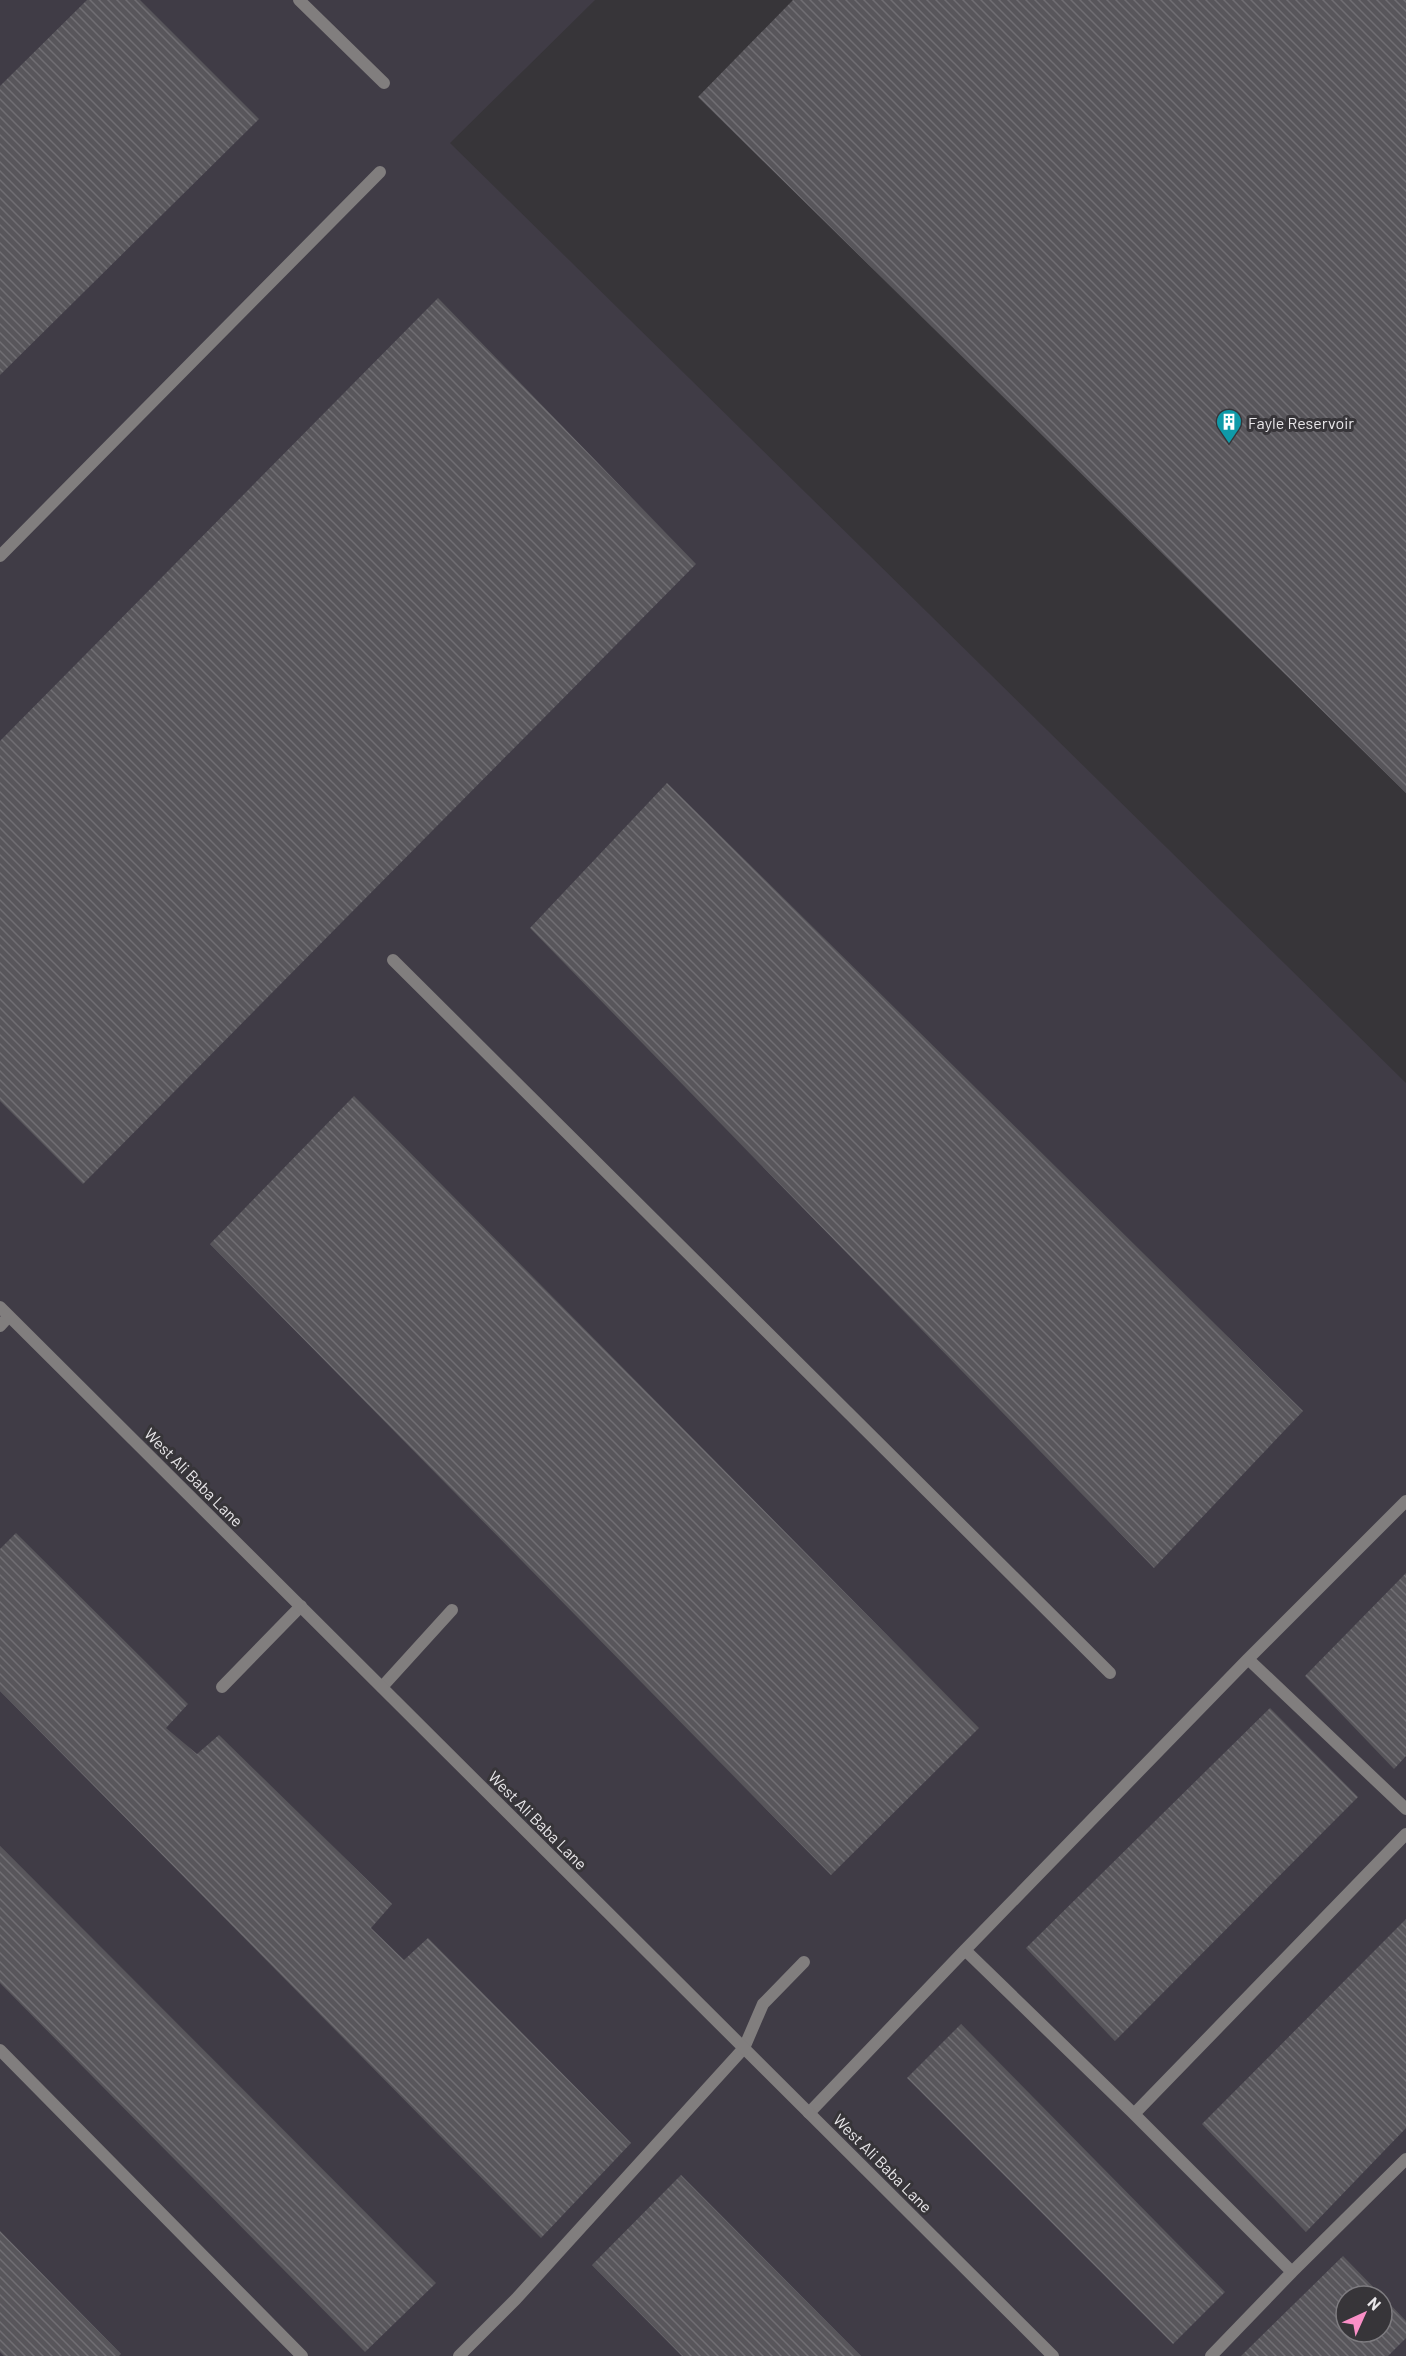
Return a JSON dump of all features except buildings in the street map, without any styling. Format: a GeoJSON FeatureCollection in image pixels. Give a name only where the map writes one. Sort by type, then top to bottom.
{"type":"FeatureCollection","features":[{"type":"Feature","properties":{"kind":"street"},"geometry":{"type":"LineString","coordinates":[[299,0],[384,83]]}},
{"type":"Feature","properties":{"kind":"street"},"geometry":{"type":"LineString","coordinates":[[0,556],[380,172]]}},
{"type":"Feature","properties":{"kind":"street"},"geometry":{"type":"LineString","coordinates":[[393,960],[1110,1673]]}},
{"type":"Feature","properties":{"kind":"street","name":"West Ali Baba Lane"},"geometry":{"type":"LineString","coordinates":[[0,1307],[1053,2356]]}},
{"type":"Feature","properties":{"kind":"street"},"geometry":{"type":"LineString","coordinates":[[0,1326],[9,1316]]}},
{"type":"Feature","properties":{"kind":"street"},"geometry":{"type":"LineString","coordinates":[[810,2113],[1248,1659],[1406,1501]]}},
{"type":"Feature","properties":{"kind":"street"},"geometry":{"type":"LineString","coordinates":[[222,1687],[300,1606]]}},
{"type":"Feature","properties":{"kind":"street"},"geometry":{"type":"LineString","coordinates":[[382,1687],[452,1610]]}},
{"type":"Feature","properties":{"kind":"street"},"geometry":{"type":"LineString","coordinates":[[1248,1659],[1406,1809]]}},
{"type":"Feature","properties":{"kind":"street"},"geometry":{"type":"LineString","coordinates":[[1134,2114],[1406,1834]]}},
{"type":"Feature","properties":{"kind":"street"},"geometry":{"type":"LineString","coordinates":[[965,1950],[1292,2272]]}},
{"type":"Feature","properties":{"kind":"street"},"geometry":{"type":"LineString","coordinates":[[459,2356],[516,2299],[744,2048],[763,2004],[804,1962]]}},
{"type":"Feature","properties":{"kind":"street"},"geometry":{"type":"LineString","coordinates":[[0,2050],[302,2356]]}},
{"type":"Feature","properties":{"kind":"street"},"geometry":{"type":"LineString","coordinates":[[1211,2356],[1406,2159]]}},
{"type":"Feature","properties":{"kind":"shaded area"},"geometry":{"type":"Polygon","coordinates":[[[0,0],[595,0],[450,143],[1406,1083],[1406,2356],[0,2356],[0,0]]]}},
{"type":"Feature","properties":{"kind":"place","name":"Fayle Reservoir"},"geometry":{"type":"Point","coordinates":[1229,445]}}]}
